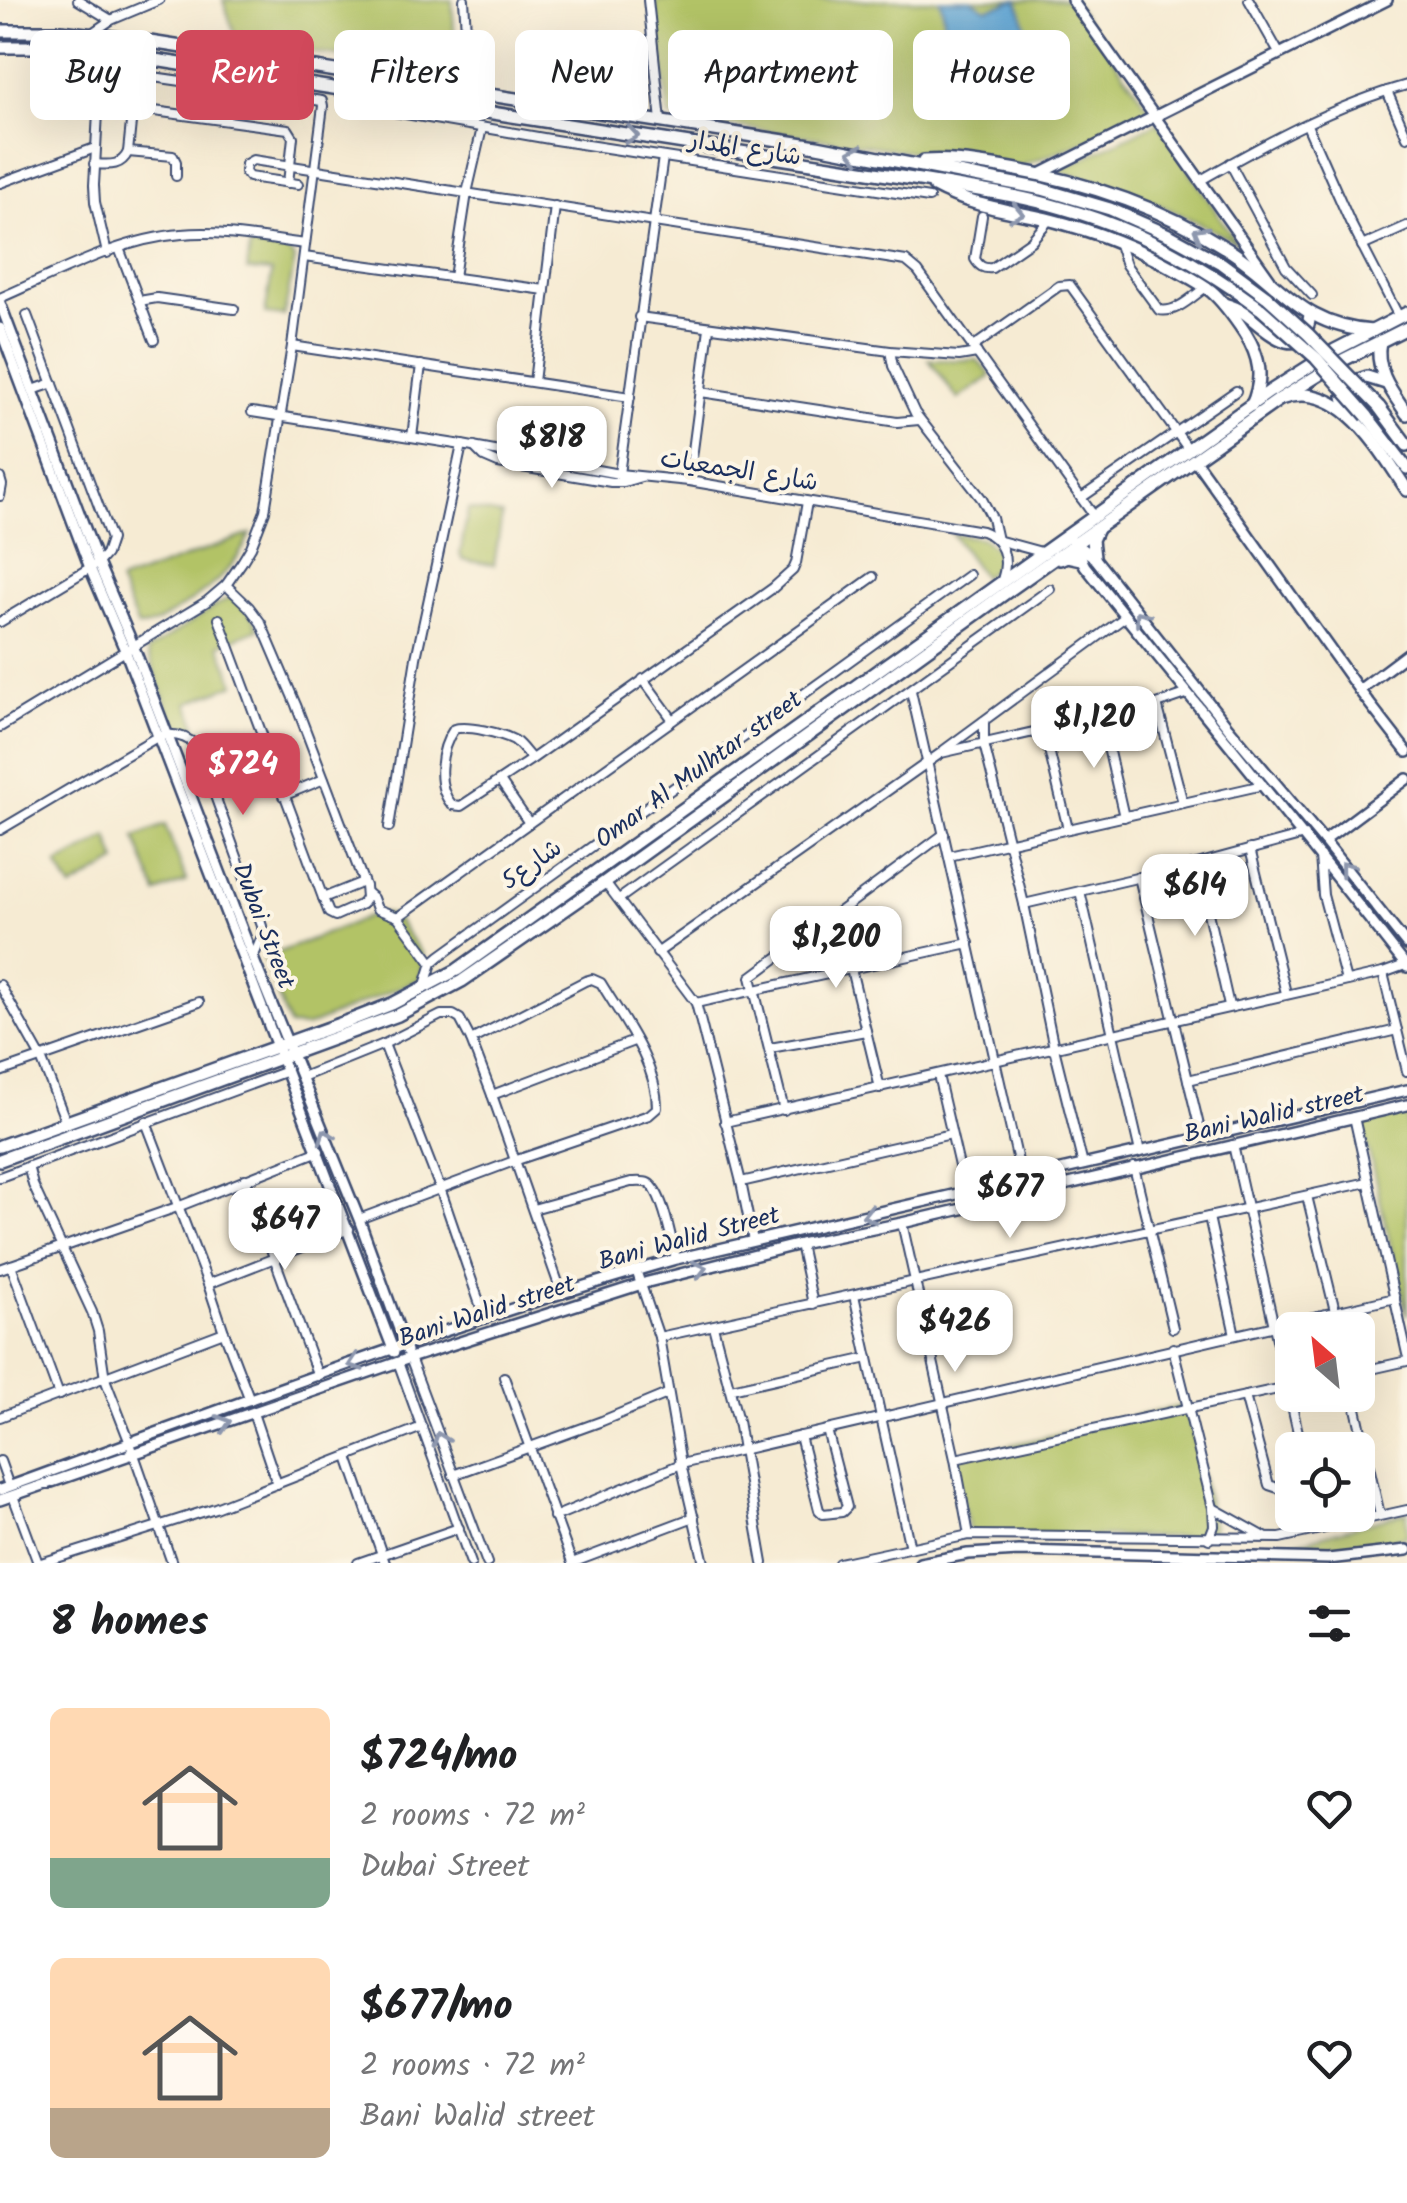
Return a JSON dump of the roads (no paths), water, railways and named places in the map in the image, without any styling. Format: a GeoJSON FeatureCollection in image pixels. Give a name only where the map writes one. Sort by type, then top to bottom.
{"type":"FeatureCollection","features":[{"type":"Feature","properties":{"kind":"main road"},"geometry":{"type":"LineString","coordinates":[[0,31],[30,30]]}},
{"type":"Feature","properties":{"kind":"main road"},"geometry":{"type":"LineString","coordinates":[[156,44],[334,71]]}},
{"type":"Feature","properties":{"kind":"main road"},"geometry":{"type":"LineString","coordinates":[[0,47],[30,47]]}},
{"type":"Feature","properties":{"kind":"main road"},"geometry":{"type":"LineString","coordinates":[[156,60],[1034,200],[1124,228],[1264,303],[1328,353],[1379,407],[1407,445]]}},
{"type":"Feature","properties":{"kind":"main road"},"geometry":{"type":"LineString","coordinates":[[495,96],[817,146],[1042,189],[1110,209],[1205,253],[1237,274],[1316,358],[1407,468]]}},
{"type":"Feature","properties":{"kind":"main road"},"geometry":{"type":"LineString","coordinates":[[910,164],[970,162],[1040,174],[1131,200],[1224,247],[1310,314],[1376,336]]}},
{"type":"Feature","properties":{"kind":"main road"},"geometry":{"type":"LineString","coordinates":[[926,181],[973,203],[1049,220],[1118,242],[1206,287],[1246,335],[1258,362],[1259,383],[1252,404]]}},
{"type":"Feature","properties":{"kind":"main road"},"geometry":{"type":"LineString","coordinates":[[1224,304],[1284,341],[1301,336],[1310,314]]}},
{"type":"Feature","properties":{"kind":"main road"},"geometry":{"type":"LineString","coordinates":[[0,1160],[284,1050],[398,1015],[462,981],[604,882],[1047,556],[1192,455],[1404,319]]}},
{"type":"Feature","properties":{"kind":"main road"},"geometry":{"type":"LineString","coordinates":[[1192,455],[1252,404],[1322,357],[1376,336]]}},
{"type":"Feature","properties":{"kind":"main road"},"geometry":{"type":"LineString","coordinates":[[1376,336],[1386,383],[1407,414]]}},
{"type":"Feature","properties":{"kind":"main road"},"geometry":{"type":"LineString","coordinates":[[1386,383],[1368,377],[1352,382],[1344,396],[1348,411],[1407,490]]}},
{"type":"Feature","properties":{"kind":"main road"},"geometry":{"type":"LineString","coordinates":[[1280,399],[1311,394],[1348,411]]}},
{"type":"Feature","properties":{"kind":"main road"},"geometry":{"type":"LineString","coordinates":[[1047,556],[1087,558],[1095,523]]}},
{"type":"Feature","properties":{"kind":"main road","name":"Omar Al Mulhtar street"},"geometry":{"type":"LineString","coordinates":[[0,1146],[284,1050],[425,988],[490,948],[1002,582],[1047,556]]}},
{"type":"Feature","properties":{"kind":"street"},"geometry":{"type":"LineString","coordinates":[[78,0],[110,20]]}},
{"type":"Feature","properties":{"kind":"street"},"geometry":{"type":"LineString","coordinates":[[96,30],[110,20],[159,0]]}},
{"type":"Feature","properties":{"kind":"street"},"geometry":{"type":"LineString","coordinates":[[464,0],[466,30]]}},
{"type":"Feature","properties":{"kind":"street"},"geometry":{"type":"LineString","coordinates":[[648,0],[661,121]]}},
{"type":"Feature","properties":{"kind":"street"},"geometry":{"type":"LineString","coordinates":[[1072,0],[1270,281]]}},
{"type":"Feature","properties":{"kind":"street"},"geometry":{"type":"LineString","coordinates":[[1249,0],[1279,53]]}},
{"type":"Feature","properties":{"kind":"street"},"geometry":{"type":"LineString","coordinates":[[1040,174],[1387,0]]}},
{"type":"Feature","properties":{"kind":"street"},"geometry":{"type":"LineString","coordinates":[[0,727],[195,609],[226,585],[252,547],[265,511],[282,417],[323,106],[320,100],[156,76]]}},
{"type":"Feature","properties":{"kind":"street"},"geometry":{"type":"LineString","coordinates":[[1201,180],[1307,125],[1407,85]]}},
{"type":"Feature","properties":{"kind":"street"},"geometry":{"type":"LineString","coordinates":[[1387,91],[1407,136]]}},
{"type":"Feature","properties":{"kind":"street"},"geometry":{"type":"LineString","coordinates":[[156,111],[288,129],[293,137],[290,165],[293,184],[249,177],[245,172],[251,160],[290,165],[906,262],[918,271],[1095,523]]}},
{"type":"Feature","properties":{"kind":"street"},"geometry":{"type":"LineString","coordinates":[[97,120],[94,202],[107,253]]}},
{"type":"Feature","properties":{"kind":"street"},"geometry":{"type":"LineString","coordinates":[[94,164],[116,165],[124,160],[131,120]]}},
{"type":"Feature","properties":{"kind":"street","name":"شارع المدار"},"geometry":{"type":"LineString","coordinates":[[435,120],[930,198]]}},
{"type":"Feature","properties":{"kind":"street"},"geometry":{"type":"LineString","coordinates":[[1307,125],[1362,246],[1404,319]]}},
{"type":"Feature","properties":{"kind":"street"},"geometry":{"type":"LineString","coordinates":[[454,277],[482,128]]}},
{"type":"Feature","properties":{"kind":"street"},"geometry":{"type":"LineString","coordinates":[[0,183],[95,148]]}},
{"type":"Feature","properties":{"kind":"street"},"geometry":{"type":"LineString","coordinates":[[128,152],[172,156],[176,176]]}},
{"type":"Feature","properties":{"kind":"street"},"geometry":{"type":"LineString","coordinates":[[619,474],[664,157]]}},
{"type":"Feature","properties":{"kind":"street"},"geometry":{"type":"LineString","coordinates":[[1230,164],[1286,267],[1312,295]]}},
{"type":"Feature","properties":{"kind":"street"},"geometry":{"type":"LineString","coordinates":[[534,382],[555,206]]}},
{"type":"Feature","properties":{"kind":"street"},"geometry":{"type":"LineString","coordinates":[[982,216],[976,259],[986,268],[992,268],[1030,241],[1049,220]]}},
{"type":"Feature","properties":{"kind":"street"},"geometry":{"type":"LineString","coordinates":[[1362,246],[1407,226]]}},
{"type":"Feature","properties":{"kind":"street"},"geometry":{"type":"LineString","coordinates":[[0,301],[107,253],[151,238],[220,233],[306,244]]}},
{"type":"Feature","properties":{"kind":"street"},"geometry":{"type":"LineString","coordinates":[[1118,242],[1126,265],[1159,310],[1174,310],[1206,287]]}},
{"type":"Feature","properties":{"kind":"street"},"geometry":{"type":"LineString","coordinates":[[119,248],[154,340]]}},
{"type":"Feature","properties":{"kind":"street"},"geometry":{"type":"LineString","coordinates":[[304,257],[545,290]]}},
{"type":"Feature","properties":{"kind":"street"},"geometry":{"type":"LineString","coordinates":[[639,317],[890,351],[959,356],[975,350],[1060,286],[1070,285],[1407,752]]}},
{"type":"Feature","properties":{"kind":"street"},"geometry":{"type":"LineString","coordinates":[[139,300],[157,298],[234,308]]}},
{"type":"Feature","properties":{"kind":"street","name":"Dubai Street"},"geometry":{"type":"LineString","coordinates":[[0,301],[94,566]]}},
{"type":"Feature","properties":{"kind":"street"},"geometry":{"type":"LineString","coordinates":[[0,622],[94,566],[108,549],[111,534],[28,315]]}},
{"type":"Feature","properties":{"kind":"street","name":"Dubai Street"},"geometry":{"type":"LineString","coordinates":[[0,328],[284,1050],[302,1076],[359,1220],[486,1563]]}},
{"type":"Feature","properties":{"kind":"street"},"geometry":{"type":"LineString","coordinates":[[689,482],[709,328]]}},
{"type":"Feature","properties":{"kind":"street"},"geometry":{"type":"LineString","coordinates":[[292,346],[630,397]]}},
{"type":"Feature","properties":{"kind":"street"},"geometry":{"type":"LineString","coordinates":[[890,351],[893,366],[919,420],[986,505],[1005,561],[1002,582]]}},
{"type":"Feature","properties":{"kind":"street"},"geometry":{"type":"LineString","coordinates":[[412,437],[421,365]]}},
{"type":"Feature","properties":{"kind":"street"},"geometry":{"type":"LineString","coordinates":[[33,390],[53,382]]}},
{"type":"Feature","properties":{"kind":"street"},"geometry":{"type":"LineString","coordinates":[[1081,498],[1236,391]]}},
{"type":"Feature","properties":{"kind":"street"},"geometry":{"type":"LineString","coordinates":[[702,392],[897,422],[919,420]]}},
{"type":"Feature","properties":{"kind":"street","name":"شارع الجمعيات"},"geometry":{"type":"LineString","coordinates":[[252,412],[982,531],[997,540],[1047,556]]}},
{"type":"Feature","properties":{"kind":"street"},"geometry":{"type":"LineString","coordinates":[[389,827],[416,658],[462,445]]}},
{"type":"Feature","properties":{"kind":"street"},"geometry":{"type":"LineString","coordinates":[[474,447],[493,462],[536,470],[618,483],[642,476]]}},
{"type":"Feature","properties":{"kind":"street"},"geometry":{"type":"LineString","coordinates":[[0,478],[0,496]]}},
{"type":"Feature","properties":{"kind":"street"},"geometry":{"type":"LineString","coordinates":[[532,759],[511,739],[465,726],[454,728],[446,745],[441,779],[446,799],[461,806],[500,781],[532,759],[643,678],[773,588],[793,570],[807,502]]}},
{"type":"Feature","properties":{"kind":"street"},"geometry":{"type":"LineString","coordinates":[[1072,539],[1407,945]]}},
{"type":"Feature","properties":{"kind":"street"},"geometry":{"type":"LineString","coordinates":[[725,1122],[1406,966],[1304,835],[1186,694],[1126,617],[1087,558]]}},
{"type":"Feature","properties":{"kind":"street","name":"شارع5"},"geometry":{"type":"LineString","coordinates":[[432,963],[969,575]]}},
{"type":"Feature","properties":{"kind":"street"},"geometry":{"type":"LineString","coordinates":[[398,917],[873,576]]}},
{"type":"Feature","properties":{"kind":"street"},"geometry":{"type":"LineString","coordinates":[[226,585],[261,623],[367,893],[377,909],[398,917],[432,963],[425,988]]}},
{"type":"Feature","properties":{"kind":"street"},"geometry":{"type":"LineString","coordinates":[[619,899],[1050,589]]}},
{"type":"Feature","properties":{"kind":"street"},"geometry":{"type":"LineString","coordinates":[[657,953],[1126,617]]}},
{"type":"Feature","properties":{"kind":"street"},"geometry":{"type":"LineString","coordinates":[[218,619],[329,913],[335,916],[362,904],[367,893]]}},
{"type":"Feature","properties":{"kind":"street"},"geometry":{"type":"LineString","coordinates":[[867,648],[883,667]]}},
{"type":"Feature","properties":{"kind":"street"},"geometry":{"type":"LineString","coordinates":[[1359,690],[1407,654]]}},
{"type":"Feature","properties":{"kind":"street"},"geometry":{"type":"LineString","coordinates":[[643,678],[673,720]]}},
{"type":"Feature","properties":{"kind":"street"},"geometry":{"type":"LineString","coordinates":[[911,691],[1022,1179]]}},
{"type":"Feature","properties":{"kind":"street"},"geometry":{"type":"LineString","coordinates":[[941,753],[1158,704],[1186,694]]}},
{"type":"Feature","properties":{"kind":"street"},"geometry":{"type":"LineString","coordinates":[[1158,704],[1182,803]]}},
{"type":"Feature","properties":{"kind":"street"},"geometry":{"type":"LineString","coordinates":[[1101,717],[1124,816]]}},
{"type":"Feature","properties":{"kind":"street"},"geometry":{"type":"LineString","coordinates":[[984,721],[984,744],[1083,1165]]}},
{"type":"Feature","properties":{"kind":"street"},"geometry":{"type":"LineString","coordinates":[[1219,735],[1228,727]]}},
{"type":"Feature","properties":{"kind":"street"},"geometry":{"type":"LineString","coordinates":[[1044,729],[1068,829]]}},
{"type":"Feature","properties":{"kind":"street"},"geometry":{"type":"LineString","coordinates":[[0,830],[163,736],[190,740],[197,746],[262,926],[263,934],[253,958]]}},
{"type":"Feature","properties":{"kind":"street","name":"Dubai Street"},"geometry":{"type":"LineString","coordinates":[[163,736],[253,958],[284,1050],[287,1071],[349,1228],[470,1563]]}},
{"type":"Feature","properties":{"kind":"street"},"geometry":{"type":"LineString","coordinates":[[214,794],[274,770]]}},
{"type":"Feature","properties":{"kind":"street"},"geometry":{"type":"LineString","coordinates":[[1324,841],[1407,778]]}},
{"type":"Feature","properties":{"kind":"street"},"geometry":{"type":"LineString","coordinates":[[284,796],[324,779]]}},
{"type":"Feature","properties":{"kind":"street"},"geometry":{"type":"LineString","coordinates":[[500,781],[529,823]]}},
{"type":"Feature","properties":{"kind":"street"},"geometry":{"type":"LineString","coordinates":[[949,856],[1262,785]]}},
{"type":"Feature","properties":{"kind":"street"},"geometry":{"type":"LineString","coordinates":[[784,1110],[751,977],[944,834]]}},
{"type":"Feature","properties":{"kind":"street"},"geometry":{"type":"LineString","coordinates":[[1024,904],[1304,835]]}},
{"type":"Feature","properties":{"kind":"street"},"geometry":{"type":"LineString","coordinates":[[1250,849],[1286,993]]}},
{"type":"Feature","properties":{"kind":"street"},"geometry":{"type":"LineString","coordinates":[[1320,856],[1323,895],[1346,981]]}},
{"type":"Feature","properties":{"kind":"street"},"geometry":{"type":"LineString","coordinates":[[1197,864],[1230,1006]]}},
{"type":"Feature","properties":{"kind":"street"},"geometry":{"type":"LineString","coordinates":[[1139,877],[1202,1138]]}},
{"type":"Feature","properties":{"kind":"street"},"geometry":{"type":"LineString","coordinates":[[324,898],[363,882]]}},
{"type":"Feature","properties":{"kind":"street"},"geometry":{"type":"LineString","coordinates":[[604,882],[696,1003],[753,1241]]}},
{"type":"Feature","properties":{"kind":"street"},"geometry":{"type":"LineString","coordinates":[[1080,891],[1140,1152]]}},
{"type":"Feature","properties":{"kind":"street"},"geometry":{"type":"LineString","coordinates":[[1364,910],[1374,902]]}},
{"type":"Feature","properties":{"kind":"street"},"geometry":{"type":"LineString","coordinates":[[696,1003],[969,943]]}},
{"type":"Feature","properties":{"kind":"street"},"geometry":{"type":"LineString","coordinates":[[851,969],[880,1088]]}},
{"type":"Feature","properties":{"kind":"street"},"geometry":{"type":"LineString","coordinates":[[1382,972],[1407,1071]]}},
{"type":"Feature","properties":{"kind":"street"},"geometry":{"type":"LineString","coordinates":[[359,1220],[654,1112],[658,1103],[645,1059],[601,983],[592,979],[472,1040]]}},
{"type":"Feature","properties":{"kind":"street"},"geometry":{"type":"LineString","coordinates":[[0,985],[41,1058],[66,1122]]}},
{"type":"Feature","properties":{"kind":"street"},"geometry":{"type":"LineString","coordinates":[[0,1072],[199,1002]]}},
{"type":"Feature","properties":{"kind":"street"},"geometry":{"type":"LineString","coordinates":[[0,1007],[10,1003]]}},
{"type":"Feature","properties":{"kind":"street"},"geometry":{"type":"LineString","coordinates":[[302,1076],[447,1014],[460,1019],[472,1040],[562,1294]]}},
{"type":"Feature","properties":{"kind":"street"},"geometry":{"type":"LineString","coordinates":[[1188,1080],[1397,1030]]}},
{"type":"Feature","properties":{"kind":"street"},"geometry":{"type":"LineString","coordinates":[[770,1048],[866,1031]]}},
{"type":"Feature","properties":{"kind":"street"},"geometry":{"type":"LineString","coordinates":[[492,1095],[634,1041]]}},
{"type":"Feature","properties":{"kind":"street"},"geometry":{"type":"LineString","coordinates":[[384,1044],[485,1319]]}},
{"type":"Feature","properties":{"kind":"street"},"geometry":{"type":"LineString","coordinates":[[0,1177],[287,1071]]}},
{"type":"Feature","properties":{"kind":"street"},"geometry":{"type":"LineString","coordinates":[[938,1075],[965,1192]]}},
{"type":"Feature","properties":{"kind":"street","name":"Bani Walid Street"},"geometry":{"type":"LineString","coordinates":[[132,1448],[250,1400],[636,1270],[1407,1090]]}},
{"type":"Feature","properties":{"kind":"street","name":"Bani Walid street"},"geometry":{"type":"LineString","coordinates":[[0,1500],[7,1491],[132,1448],[253,1413],[640,1284],[1407,1105]]}},
{"type":"Feature","properties":{"kind":"street"},"geometry":{"type":"LineString","coordinates":[[1354,1117],[1407,1358],[1375,1367]]}},
{"type":"Feature","properties":{"kind":"street"},"geometry":{"type":"LineString","coordinates":[[146,1122],[250,1400]]}},
{"type":"Feature","properties":{"kind":"street"},"geometry":{"type":"LineString","coordinates":[[741,1182],[952,1134]]}},
{"type":"Feature","properties":{"kind":"street"},"geometry":{"type":"LineString","coordinates":[[1234,1145],[1275,1331]]}},
{"type":"Feature","properties":{"kind":"street"},"geometry":{"type":"LineString","coordinates":[[0,1269],[180,1206],[318,1151]]}},
{"type":"Feature","properties":{"kind":"street"},"geometry":{"type":"LineString","coordinates":[[28,1166],[98,1331],[105,1379],[172,1563]]}},
{"type":"Feature","properties":{"kind":"street"},"geometry":{"type":"LineString","coordinates":[[1134,1168],[1174,1328]]}},
{"type":"Feature","properties":{"kind":"street"},"geometry":{"type":"LineString","coordinates":[[244,1180],[318,1376]]}},
{"type":"Feature","properties":{"kind":"street"},"geometry":{"type":"LineString","coordinates":[[533,1209],[632,1182],[646,1182],[661,1203],[676,1259]]}},
{"type":"Feature","properties":{"kind":"street"},"geometry":{"type":"LineString","coordinates":[[659,1338],[1368,1182]]}},
{"type":"Feature","properties":{"kind":"street"},"geometry":{"type":"LineString","coordinates":[[1307,1196],[1335,1311]]}},
{"type":"Feature","properties":{"kind":"street"},"geometry":{"type":"LineString","coordinates":[[1208,1217],[1235,1334]]}},
{"type":"Feature","properties":{"kind":"street"},"geometry":{"type":"LineString","coordinates":[[902,1222],[969,1535]]}},
{"type":"Feature","properties":{"kind":"street"},"geometry":{"type":"LineString","coordinates":[[208,1284],[349,1228]]}},
{"type":"Feature","properties":{"kind":"street"},"geometry":{"type":"LineString","coordinates":[[800,1244],[812,1304]]}},
{"type":"Feature","properties":{"kind":"street"},"geometry":{"type":"LineString","coordinates":[[12,1265],[59,1395]]}},
{"type":"Feature","properties":{"kind":"street"},"geometry":{"type":"LineString","coordinates":[[636,1270],[659,1338],[681,1464],[704,1563]]}},
{"type":"Feature","properties":{"kind":"street"},"geometry":{"type":"LineString","coordinates":[[854,1295],[910,1548]]}},
{"type":"Feature","properties":{"kind":"street"},"geometry":{"type":"LineString","coordinates":[[554,1517],[681,1464],[1395,1298]]}},
{"type":"Feature","properties":{"kind":"street"},"geometry":{"type":"LineString","coordinates":[[712,1326],[731,1388],[763,1563]]}},
{"type":"Feature","properties":{"kind":"street"},"geometry":{"type":"LineString","coordinates":[[0,1416],[224,1332]]}},
{"type":"Feature","properties":{"kind":"street"},"geometry":{"type":"LineString","coordinates":[[1173,1348],[1213,1508],[1214,1526],[1209,1539]]}},
{"type":"Feature","properties":{"kind":"street"},"geometry":{"type":"LineString","coordinates":[[731,1388],[868,1358]]}},
{"type":"Feature","properties":{"kind":"street"},"geometry":{"type":"LineString","coordinates":[[504,1378],[572,1563],[694,1517]]}},
{"type":"Feature","properties":{"kind":"street"},"geometry":{"type":"LineString","coordinates":[[955,1459],[1275,1390]]}},
{"type":"Feature","properties":{"kind":"street"},"geometry":{"type":"LineString","coordinates":[[453,1475],[668,1394]]}},
{"type":"Feature","properties":{"kind":"street"},"geometry":{"type":"LineString","coordinates":[[1245,1396],[1269,1485],[1275,1488]]}},
{"type":"Feature","properties":{"kind":"street"},"geometry":{"type":"LineString","coordinates":[[1357,1412],[1380,1515]]}},
{"type":"Feature","properties":{"kind":"street"},"geometry":{"type":"LineString","coordinates":[[253,1413],[277,1484]]}},
{"type":"Feature","properties":{"kind":"street"},"geometry":{"type":"LineString","coordinates":[[0,1461],[7,1491],[40,1563],[63,1560],[215,1508],[422,1427]]}},
{"type":"Feature","properties":{"kind":"street"},"geometry":{"type":"LineString","coordinates":[[800,1436],[816,1501],[823,1514],[842,1512],[847,1507],[827,1430]]}},
{"type":"Feature","properties":{"kind":"street"},"geometry":{"type":"LineString","coordinates":[[348,1457],[384,1559]]}},
{"type":"Feature","properties":{"kind":"street"},"geometry":{"type":"LineString","coordinates":[[1213,1508],[1269,1539]]}},
{"type":"Feature","properties":{"kind":"street"},"geometry":{"type":"LineString","coordinates":[[839,1563],[969,1535],[1269,1539],[1407,1510]]}},
{"type":"Feature","properties":{"kind":"street"},"geometry":{"type":"LineString","coordinates":[[358,1563],[384,1559],[458,1528]]}},
{"type":"Feature","properties":{"kind":"street"},"geometry":{"type":"LineString","coordinates":[[920,1563],[968,1554],[1019,1551],[1328,1559],[1407,1550]]}},
{"type":"Feature","properties":{"kind":"water"},"geometry":{"type":"Polygon","coordinates":[[[940,0],[971,0],[987,9],[1017,0],[1026,30],[942,30],[940,0]]]}}]}
